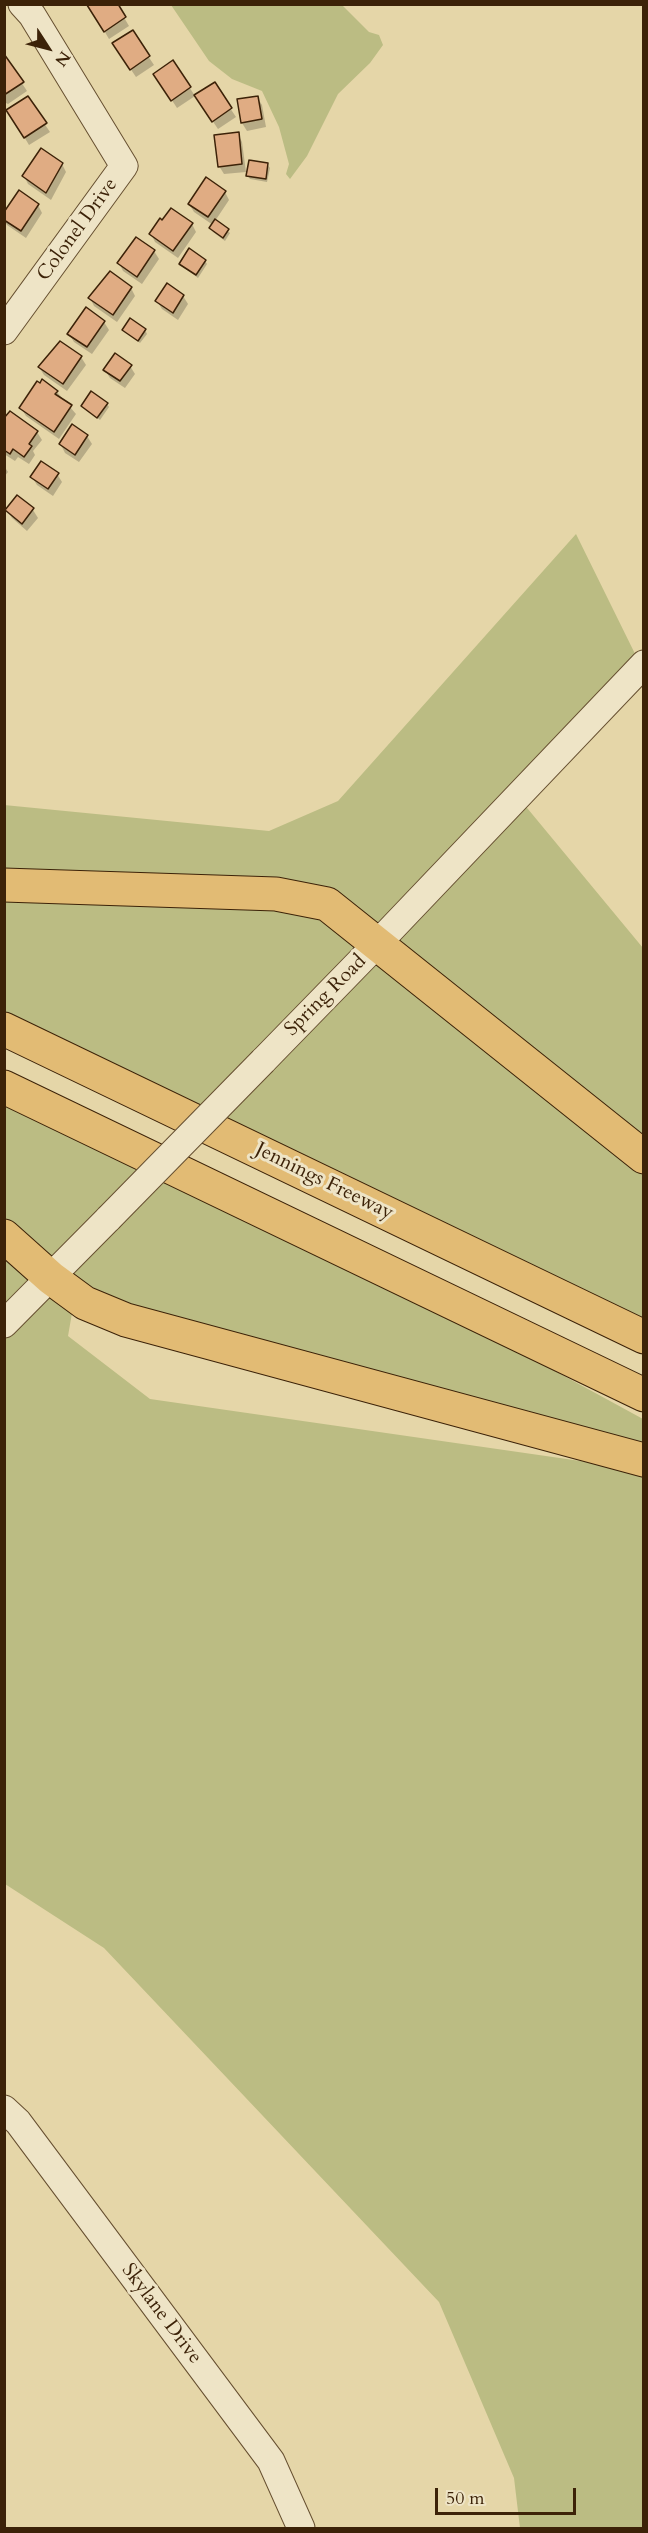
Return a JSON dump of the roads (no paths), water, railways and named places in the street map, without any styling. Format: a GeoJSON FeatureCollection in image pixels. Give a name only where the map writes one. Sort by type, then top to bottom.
{"type":"FeatureCollection","features":[{"type":"Feature","properties":{"kind":"highway"},"geometry":{"type":"LineString","coordinates":[[4,885],[276,894],[327,904],[644,1157]]}},
{"type":"Feature","properties":{"kind":"highway","name":"Jennings Freeway"},"geometry":{"type":"LineString","coordinates":[[4,1029],[644,1336]]}},
{"type":"Feature","properties":{"kind":"highway"},"geometry":{"type":"LineString","coordinates":[[4,1087],[644,1395]]}},
{"type":"Feature","properties":{"kind":"highway"},"geometry":{"type":"LineString","coordinates":[[4,1236],[51,1278],[85,1303],[126,1320],[644,1460]]}},
{"type":"Feature","properties":{"kind":"street","name":"Colonel Drive"},"geometry":{"type":"LineString","coordinates":[[4,331],[124,166],[32,15],[22,4]]}},
{"type":"Feature","properties":{"kind":"street","name":"Spring Road"},"geometry":{"type":"LineString","coordinates":[[4,1324],[377,944],[644,664]]}},
{"type":"Feature","properties":{"kind":"street","name":"Skylane Drive"},"geometry":{"type":"LineString","coordinates":[[4,2109],[18,2122],[271,2461],[301,2529]]}}]}
